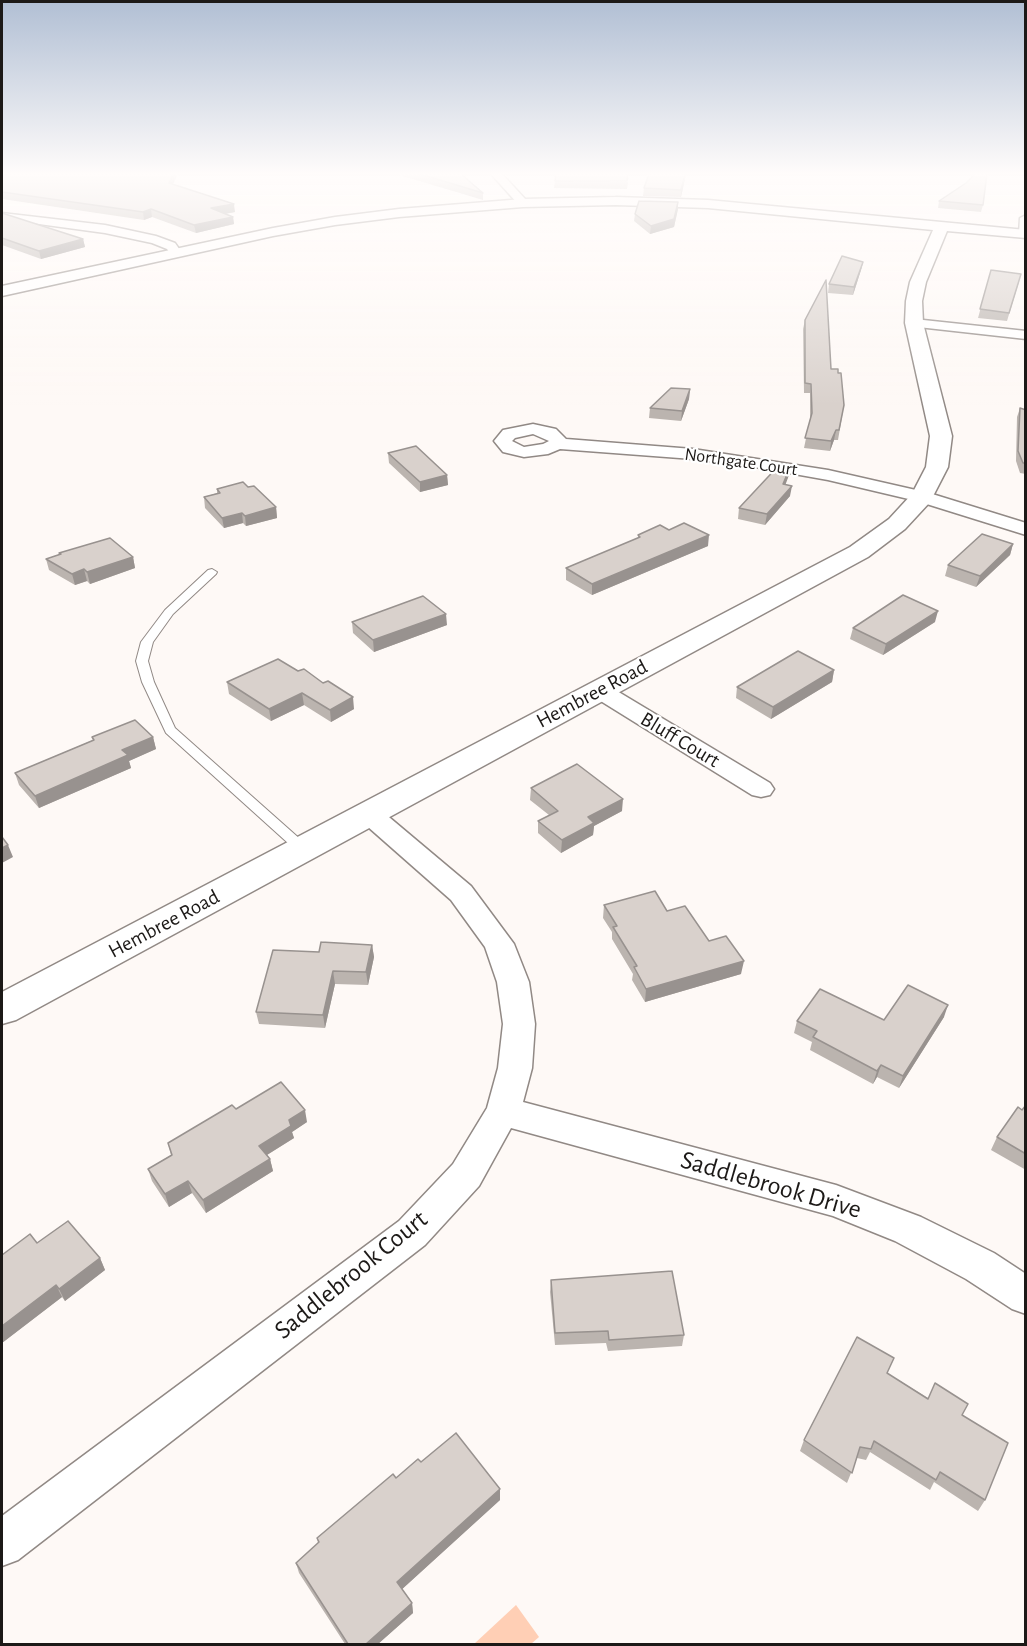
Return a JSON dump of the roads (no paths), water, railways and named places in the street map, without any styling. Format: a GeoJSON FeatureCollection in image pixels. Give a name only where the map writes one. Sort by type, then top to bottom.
{"type":"FeatureCollection","features":[{"type":"Feature","properties":{"kind":"street"},"geometry":{"type":"LineString","coordinates":[[168,251],[176,253]]}},
{"type":"Feature","properties":{"kind":"street"},"geometry":{"type":"LineString","coordinates":[[2,291],[187,251]]}},
{"type":"Feature","properties":{"kind":"street","name":"Hembree Road"},"geometry":{"type":"LineString","coordinates":[[2,1009],[304,850],[368,813],[859,552],[897,524],[922,497],[937,467],[940,436],[914,323],[914,301],[918,282],[931,251]]}},
{"type":"Feature","properties":{"kind":"street"},"geometry":{"type":"LineString","coordinates":[[914,323],[1026,335]]}},
{"type":"Feature","properties":{"kind":"street","name":"Northgate Court"},"geometry":{"type":"LineString","coordinates":[[557,443],[755,462],[828,475],[922,497],[1026,529]]}},
{"type":"Feature","properties":{"kind":"street","name":"Bluff Court"},"geometry":{"type":"LineString","coordinates":[[599,690],[761,789]]}},
{"type":"Feature","properties":{"kind":"street","name":"Saddlebrook Court"},"geometry":{"type":"LineString","coordinates":[[2,1544],[412,1233],[466,1175],[503,1111],[515,1068],[519,1023],[513,982],[499,944],[461,893],[368,813]]}},
{"type":"Feature","properties":{"kind":"street","name":"Saddlebrook Drive"},"geometry":{"type":"LineString","coordinates":[[503,1111],[836,1201],[908,1229],[980,1266],[1026,1296]]}},
{"type":"Feature","properties":{"kind":"lane"},"geometry":{"type":"LineString","coordinates":[[212,572],[169,612],[147,642],[142,661],[148,682],[170,730],[304,850]]}}]}
